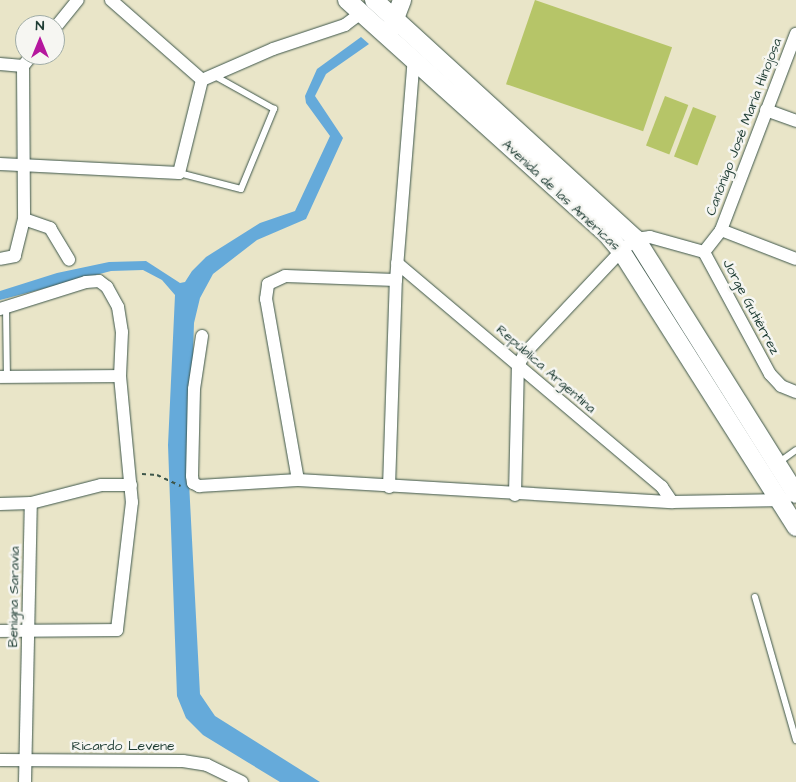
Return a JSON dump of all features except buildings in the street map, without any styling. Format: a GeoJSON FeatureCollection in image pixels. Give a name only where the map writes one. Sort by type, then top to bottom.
{"type":"FeatureCollection","features":[{"type":"Feature","properties":{"kind":"main road","name":"Avenida de las Américas"},"geometry":{"type":"LineString","coordinates":[[347,0],[366,6],[389,36],[605,232],[621,251],[792,495]]}},
{"type":"Feature","properties":{"kind":"main road","name":"Avenida de las Américas"},"geometry":{"type":"LineString","coordinates":[[374,0],[636,239],[777,464],[792,495],[796,527]]}},
{"type":"Feature","properties":{"kind":"main road"},"geometry":{"type":"LineString","coordinates":[[389,36],[402,0]]}},
{"type":"Feature","properties":{"kind":"street"},"geometry":{"type":"LineString","coordinates":[[65,16],[78,0]]}},
{"type":"Feature","properties":{"kind":"street"},"geometry":{"type":"LineString","coordinates":[[111,0],[207,77]]}},
{"type":"Feature","properties":{"kind":"street"},"geometry":{"type":"LineString","coordinates":[[207,77],[345,25],[366,6]]}},
{"type":"Feature","properties":{"kind":"street","name":"Canónigo José María Hinojosa"},"geometry":{"type":"LineString","coordinates":[[704,252],[721,230],[796,34]]}},
{"type":"Feature","properties":{"kind":"street"},"geometry":{"type":"LineString","coordinates":[[389,487],[396,280],[414,58]]}},
{"type":"Feature","properties":{"kind":"street"},"geometry":{"type":"LineString","coordinates":[[0,64],[23,66],[24,219],[15,256],[0,259]]}},
{"type":"Feature","properties":{"kind":"street"},"geometry":{"type":"LineString","coordinates":[[0,164],[179,173],[207,77]]}},
{"type":"Feature","properties":{"kind":"street"},"geometry":{"type":"LineString","coordinates":[[766,110],[796,121]]}},
{"type":"Feature","properties":{"kind":"street"},"geometry":{"type":"LineString","coordinates":[[24,219],[50,228],[69,260]]}},
{"type":"Feature","properties":{"kind":"street"},"geometry":{"type":"LineString","coordinates":[[721,230],[796,259]]}},
{"type":"Feature","properties":{"kind":"street"},"geometry":{"type":"LineString","coordinates":[[515,495],[518,366],[525,353],[621,251],[636,239],[650,237],[704,252]]}},
{"type":"Feature","properties":{"kind":"street","name":"Jorge Gutiérrez"},"geometry":{"type":"LineString","coordinates":[[704,252],[770,374],[781,386],[796,392]]}},
{"type":"Feature","properties":{"kind":"street","name":"República Argentina"},"geometry":{"type":"LineString","coordinates":[[397,263],[662,487],[672,502]]}},
{"type":"Feature","properties":{"kind":"street"},"geometry":{"type":"LineString","coordinates":[[298,480],[266,299],[268,284],[285,276],[396,280]]}},
{"type":"Feature","properties":{"kind":"street"},"geometry":{"type":"LineString","coordinates":[[0,630],[117,630],[132,508],[120,376],[120,319],[114,297],[103,282],[86,282],[3,308]]}},
{"type":"Feature","properties":{"kind":"street"},"geometry":{"type":"LineString","coordinates":[[202,336],[194,389],[193,483],[206,487],[298,480],[515,495],[672,502],[792,495]]}},
{"type":"Feature","properties":{"kind":"street"},"geometry":{"type":"LineString","coordinates":[[4,377],[120,376]]}},
{"type":"Feature","properties":{"kind":"street"},"geometry":{"type":"LineString","coordinates":[[0,504],[31,503],[92,486],[131,482]]}},
{"type":"Feature","properties":{"kind":"street","name":"Benigna Saravia"},"geometry":{"type":"LineString","coordinates":[[25,782],[31,503]]}},
{"type":"Feature","properties":{"kind":"street","name":"Ricardo Levene"},"geometry":{"type":"LineString","coordinates":[[0,760],[183,760],[207,765],[242,782]]}},
{"type":"Feature","properties":{"kind":"lane"},"geometry":{"type":"LineString","coordinates":[[179,173],[241,189],[274,109],[207,77]]}},
{"type":"Feature","properties":{"kind":"lane"},"geometry":{"type":"LineString","coordinates":[[3,308],[4,377]]}},
{"type":"Feature","properties":{"kind":"lane"},"geometry":{"type":"LineString","coordinates":[[777,464],[796,450]]}},
{"type":"Feature","properties":{"kind":"lane"},"geometry":{"type":"LineString","coordinates":[[755,597],[796,740]]}},
{"type":"Feature","properties":{"kind":"path"},"geometry":{"type":"LineString","coordinates":[[131,482],[146,472],[186,488]]}},
{"type":"Feature","properties":{"kind":"green space"},"geometry":{"type":"Polygon","coordinates":[[[535,0],[672,47],[643,131],[506,84],[535,0]]]}},
{"type":"Feature","properties":{"kind":"green space"},"geometry":{"type":"Polygon","coordinates":[[[665,96],[688,105],[669,154],[646,145],[665,96]]]}},
{"type":"Feature","properties":{"kind":"green space"},"geometry":{"type":"Polygon","coordinates":[[[693,107],[716,116],[697,165],[674,156],[693,107]]]}},
{"type":"Feature","properties":{"kind":"water"},"geometry":{"type":"Polygon","coordinates":[[[361,37],[369,44],[326,74],[315,96],[343,138],[306,219],[257,240],[213,274],[200,298],[194,323],[189,482],[200,694],[215,716],[320,782],[280,782],[203,735],[186,718],[177,696],[168,445],[175,295],[162,280],[143,270],[111,271],[0,300],[0,291],[57,273],[109,262],[146,261],[180,283],[185,282],[192,271],[206,257],[260,223],[295,211],[330,136],[306,103],[305,96],[317,69],[361,37]]]}}]}
